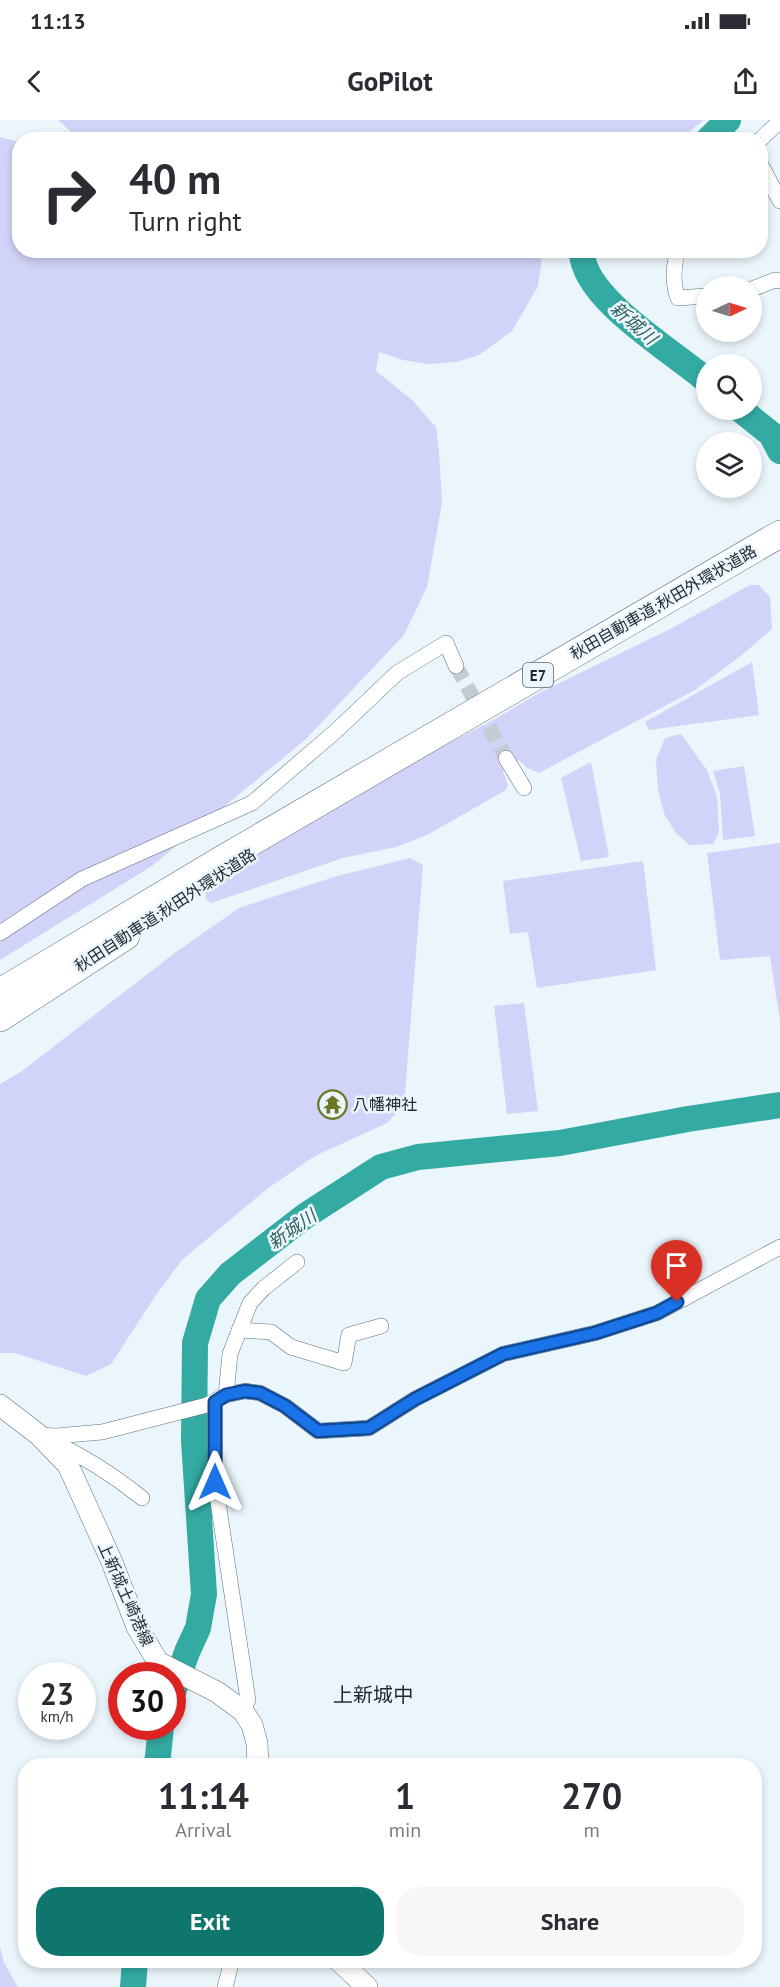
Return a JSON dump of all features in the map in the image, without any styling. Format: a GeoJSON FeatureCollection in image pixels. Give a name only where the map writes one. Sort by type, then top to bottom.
{"type":"FeatureCollection","features":[{"type":"Feature","properties":{"kind":"highway","name":"秋田自動車道;秋田外環状道路"},"geometry":{"type":"LineString","coordinates":[[0,992],[224,858],[780,534]]}},
{"type":"Feature","properties":{"kind":"highway","name":"秋田自動車道;秋田外環状道路"},"geometry":{"type":"LineString","coordinates":[[0,1018],[244,859],[328,798]]}},
{"type":"Feature","properties":{"kind":"main road","name":"上新城土崎港線"},"geometry":{"type":"LineString","coordinates":[[0,1405],[39,1435],[68,1465],[112,1562],[137,1627],[159,1662],[217,1692],[243,1711],[252,1725],[257,1743],[258,1758]]}},
{"type":"Feature","properties":{"kind":"main road"},"geometry":{"type":"LineString","coordinates":[[347,1968],[367,1987]]}},
{"type":"Feature","properties":{"kind":"street"},"geometry":{"type":"LineString","coordinates":[[768,133],[780,122]]}},
{"type":"Feature","properties":{"kind":"street"},"geometry":{"type":"LineString","coordinates":[[768,178],[780,201]]}},
{"type":"Feature","properties":{"kind":"street"},"geometry":{"type":"LineString","coordinates":[[676,258],[674,285],[678,298],[696,297]]}},
{"type":"Feature","properties":{"kind":"street"},"geometry":{"type":"LineString","coordinates":[[762,285],[775,280],[780,282]]}},
{"type":"Feature","properties":{"kind":"street"},"geometry":{"type":"LineString","coordinates":[[0,933],[82,879],[252,803],[336,731],[397,673],[446,643],[456,666]]}},
{"type":"Feature","properties":{"kind":"street"},"geometry":{"type":"LineString","coordinates":[[506,758],[524,788]]}},
{"type":"Feature","properties":{"kind":"street"},"geometry":{"type":"LineString","coordinates":[[39,1435],[56,1436],[102,1432],[176,1413],[245,1391],[260,1393],[285,1406],[318,1431],[369,1428],[415,1399],[503,1354],[595,1333],[657,1313],[780,1247]]}},
{"type":"Feature","properties":{"kind":"street"},"geometry":{"type":"LineString","coordinates":[[243,1711],[248,1700],[215,1482],[216,1401],[230,1354],[250,1303],[264,1288],[297,1262]]}},
{"type":"Feature","properties":{"kind":"street"},"geometry":{"type":"LineString","coordinates":[[239,1330],[271,1332],[291,1347],[344,1363],[349,1335],[381,1326]]}},
{"type":"Feature","properties":{"kind":"street"},"geometry":{"type":"LineString","coordinates":[[39,1435],[75,1452],[112,1474],[142,1497]]}},
{"type":"Feature","properties":{"kind":"street"},"geometry":{"type":"LineString","coordinates":[[225,1987],[230,1968]]}},
{"type":"Feature","properties":{"kind":"shaded area"},"geometry":{"type":"Polygon","coordinates":[[[58,120],[704,120],[688,132],[71,132],[58,120]]]}},
{"type":"Feature","properties":{"kind":"shaded area"},"geometry":{"type":"Polygon","coordinates":[[[0,137],[12,140],[12,258],[542,258],[538,286],[512,331],[479,355],[457,362],[429,364],[403,360],[379,352],[376,371],[412,400],[436,427],[439,451],[442,503],[427,587],[404,635],[305,740],[152,866],[0,960],[0,137]]]}},
{"type":"Feature","properties":{"kind":"shaded area"},"geometry":{"type":"Polygon","coordinates":[[[750,585],[759,585],[770,597],[772,629],[695,690],[539,773],[527,768],[519,760],[503,771],[508,785],[506,790],[427,835],[396,847],[343,858],[211,903],[205,898],[206,892],[258,853],[360,790],[495,719],[539,693],[670,629],[750,585]]]}},
{"type":"Feature","properties":{"kind":"shaded area"},"geometry":{"type":"Polygon","coordinates":[[[752,662],[759,715],[649,730],[645,722],[752,662]]]}},
{"type":"Feature","properties":{"kind":"shaded area"},"geometry":{"type":"Polygon","coordinates":[[[681,734],[707,770],[717,797],[719,832],[713,844],[689,845],[677,834],[665,816],[658,790],[656,760],[665,738],[681,734]]]}},
{"type":"Feature","properties":{"kind":"shaded area"},"geometry":{"type":"Polygon","coordinates":[[[591,762],[609,857],[581,861],[561,778],[591,762]]]}},
{"type":"Feature","properties":{"kind":"shaded area"},"geometry":{"type":"Polygon","coordinates":[[[744,766],[755,836],[723,840],[720,793],[713,771],[744,766]]]}},
{"type":"Feature","properties":{"kind":"shaded area"},"geometry":{"type":"Polygon","coordinates":[[[780,843],[780,1021],[770,956],[720,960],[707,853],[780,843]]]}},
{"type":"Feature","properties":{"kind":"shaded area"},"geometry":{"type":"Polygon","coordinates":[[[410,858],[423,865],[404,1105],[387,1123],[315,1156],[267,1189],[182,1260],[111,1364],[86,1376],[15,1353],[0,1353],[0,1084],[22,1071],[176,952],[239,908],[337,876],[410,858]]]}},
{"type":"Feature","properties":{"kind":"shaded area"},"geometry":{"type":"Polygon","coordinates":[[[643,861],[656,970],[537,988],[528,932],[510,934],[503,881],[643,861]]]}},
{"type":"Feature","properties":{"kind":"shaded area"},"geometry":{"type":"Polygon","coordinates":[[[524,1003],[538,1111],[507,1114],[494,1006],[524,1003]]]}},
{"type":"Feature","properties":{"kind":"shaded area"},"geometry":{"type":"Polygon","coordinates":[[[0,1947],[4,1963],[18,1987],[0,1987],[0,1947]]]}},
{"type":"Feature","properties":{"kind":"waterway","name":"新城川"},"geometry":{"type":"LineString","coordinates":[[716,132],[728,120]]}},
{"type":"Feature","properties":{"kind":"waterway","name":"新城川"},"geometry":{"type":"LineString","coordinates":[[583,258],[585,268],[596,286],[612,304],[631,322],[696,372]]}},
{"type":"Feature","properties":{"kind":"waterway","name":"新城川"},"geometry":{"type":"LineString","coordinates":[[754,420],[771,434],[780,451]]}},
{"type":"Feature","properties":{"kind":"waterway","name":"新城川"},"geometry":{"type":"LineString","coordinates":[[184,1662],[198,1628],[204,1594],[194,1441],[195,1343],[208,1299],[230,1274],[305,1216],[381,1167],[418,1157],[560,1143],[688,1119],[780,1105]]}},
{"type":"Feature","properties":{"kind":"waterway","name":"新城川"},"geometry":{"type":"LineString","coordinates":[[158,1758],[160,1740]]}},
{"type":"Feature","properties":{"kind":"waterway","name":"新城川"},"geometry":{"type":"LineString","coordinates":[[133,1987],[134,1968]]}},
{"type":"Feature","properties":{"kind":"tunnel"},"geometry":{"type":"LineString","coordinates":[[456,666],[506,758]]}},
{"type":"Feature","properties":{"kind":"place","name":"八幡神社"},"geometry":{"type":"Point","coordinates":[332,1104]}},
{"type":"Feature","properties":{"kind":"district","name":"上新城中"},"geometry":{"type":"Point","coordinates":[373,1695]}},
{"type":"Feature","properties":{"kind":"route"},"geometry":{"type":"LineString","coordinates":[[215,1482],[215,1402],[226,1395],[245,1391],[260,1393],[285,1406],[318,1431],[369,1428],[415,1399],[503,1354],[595,1333],[657,1313],[677,1302]]}}]}
